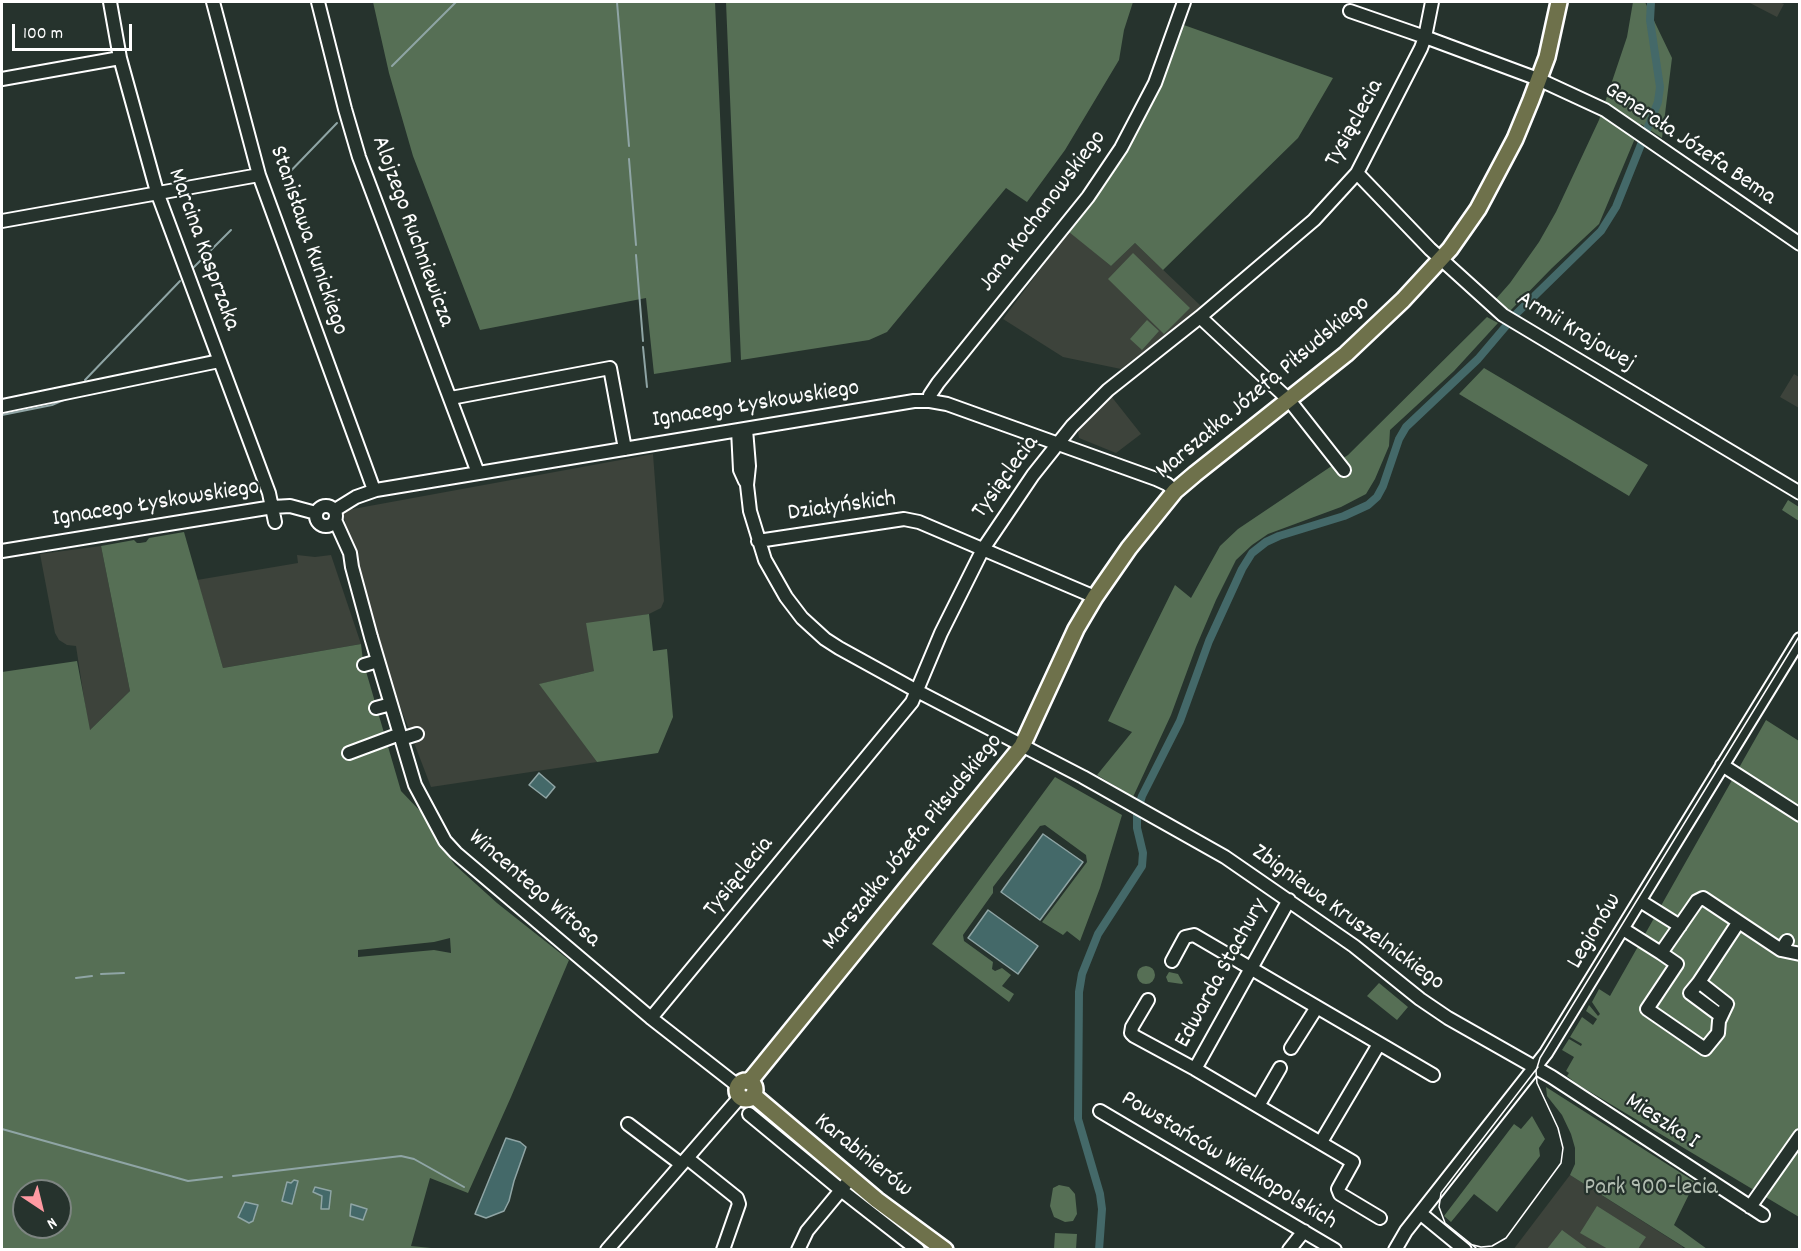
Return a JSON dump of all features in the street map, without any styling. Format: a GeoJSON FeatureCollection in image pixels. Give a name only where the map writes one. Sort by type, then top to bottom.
{"type":"FeatureCollection","features":[{"type":"Feature","properties":{"kind":"main road","name":"Marszałka Józefa Piłsudskiego"},"geometry":{"type":"LineString","coordinates":[[745,1090],[1022,746],[1076,629],[1095,597],[1129,548],[1175,491],[1366,336],[1442,260],[1469,223],[1509,150],[1538,80],[1551,39],[1559,2]]}},
{"type":"Feature","properties":{"kind":"main road","name":"Karabinierów"},"geometry":{"type":"LineString","coordinates":[[745,1090],[845,1184],[945,1250]]}},
{"type":"Feature","properties":{"kind":"street","name":"Marcina Kasprzaka"},"geometry":{"type":"LineString","coordinates":[[110,2],[120,58],[157,192],[273,507],[275,522]]}},
{"type":"Feature","properties":{"kind":"street","name":"Stanisława Kunickiego"},"geometry":{"type":"LineString","coordinates":[[213,2],[259,175],[374,490]]}},
{"type":"Feature","properties":{"kind":"street","name":"Alojzego Ruchniewicza"},"geometry":{"type":"LineString","coordinates":[[318,2],[359,158],[478,473]]}},
{"type":"Feature","properties":{"kind":"street","name":"Jana Kochanowskiego"},"geometry":{"type":"LineString","coordinates":[[930,401],[930,395],[938,383],[1088,197],[1121,148],[1155,83],[1184,2]]}},
{"type":"Feature","properties":{"kind":"street","name":"Tysiąclecia"},"geometry":{"type":"LineString","coordinates":[[651,1018],[912,702],[941,633],[983,549],[1016,499],[1058,443],[1095,401],[1200,317],[1314,220],[1357,173],[1425,37],[1432,2]]}},
{"type":"Feature","properties":{"kind":"street","name":"Generała Józefa Bema"},"geometry":{"type":"LineString","coordinates":[[1350,11],[1538,80],[1605,110],[1800,244]]}},
{"type":"Feature","properties":{"kind":"street"},"geometry":{"type":"LineString","coordinates":[[2,79],[120,58]]}},
{"type":"Feature","properties":{"kind":"street","name":"Armii Krajowej"},"geometry":{"type":"LineString","coordinates":[[1357,173],[1442,260],[1508,318],[1800,493]]}},
{"type":"Feature","properties":{"kind":"street"},"geometry":{"type":"LineString","coordinates":[[2,221],[259,175]]}},
{"type":"Feature","properties":{"kind":"street"},"geometry":{"type":"LineString","coordinates":[[1200,317],[1289,400],[1344,470]]}},
{"type":"Feature","properties":{"kind":"street"},"geometry":{"type":"LineString","coordinates":[[2,406],[219,361]]}},
{"type":"Feature","properties":{"kind":"street"},"geometry":{"type":"LineString","coordinates":[[451,398],[610,368],[626,449]]}},
{"type":"Feature","properties":{"kind":"street","name":"Ignacego Łyskowskiego"},"geometry":{"type":"LineString","coordinates":[[331,519],[356,497],[374,490],[914,401],[947,404],[1156,479],[1175,491]]}},
{"type":"Feature","properties":{"kind":"street","name":"Zbigniewa Kruszelnickiego"},"geometry":{"type":"LineString","coordinates":[[742,430],[749,466],[747,485],[750,511],[765,560],[775,580],[802,618],[839,648],[916,691],[1083,777],[1226,857],[1354,946],[1420,999],[1535,1067]]}},
{"type":"Feature","properties":{"kind":"street","name":"Ignacego Łyskowskiego"},"geometry":{"type":"LineString","coordinates":[[2,551],[273,507],[290,506],[316,513]]}},
{"type":"Feature","properties":{"kind":"street"},"geometry":{"type":"LineString","coordinates":[[326,506],[331,519],[317,520],[316,513],[320,508],[326,506]]}},
{"type":"Feature","properties":{"kind":"street","name":"Wincentego Witosa"},"geometry":{"type":"LineString","coordinates":[[331,519],[335,538],[352,567]]}},
{"type":"Feature","properties":{"kind":"street","name":"Wincentego Witosa"},"geometry":{"type":"LineString","coordinates":[[331,519],[350,553],[378,661],[421,799],[451,848],[651,1018]]}},
{"type":"Feature","properties":{"kind":"street","name":"Działyńskich"},"geometry":{"type":"LineString","coordinates":[[759,541],[904,519],[919,522],[1095,597]]}},
{"type":"Feature","properties":{"kind":"street","name":"Legionów"},"geometry":{"type":"LineString","coordinates":[[1395,1250],[1406,1231],[1535,1067],[1565,1023],[1722,765],[1798,646]]}},
{"type":"Feature","properties":{"kind":"street"},"geometry":{"type":"LineString","coordinates":[[364,665],[378,661]]}},
{"type":"Feature","properties":{"kind":"street"},"geometry":{"type":"LineString","coordinates":[[376,708],[391,704]]}},
{"type":"Feature","properties":{"kind":"street"},"geometry":{"type":"LineString","coordinates":[[348,753],[417,734]]}},
{"type":"Feature","properties":{"kind":"street"},"geometry":{"type":"LineString","coordinates":[[1722,765],[1800,815]]}},
{"type":"Feature","properties":{"kind":"street"},"geometry":{"type":"LineString","coordinates":[[1661,954],[1696,901],[1701,898],[1738,923],[1800,954]]}},
{"type":"Feature","properties":{"kind":"street","name":"Edwarda Stachury"},"geometry":{"type":"LineString","coordinates":[[1194,1069],[1288,900]]}},
{"type":"Feature","properties":{"kind":"street"},"geometry":{"type":"LineString","coordinates":[[1640,901],[1680,926]]}},
{"type":"Feature","properties":{"kind":"street"},"geometry":{"type":"LineString","coordinates":[[1623,929],[1677,964],[1647,1009],[1705,1049],[1718,1033],[1719,1021],[1727,1004],[1699,982],[1738,923]]}},
{"type":"Feature","properties":{"kind":"street"},"geometry":{"type":"LineString","coordinates":[[1172,961],[1185,937],[1190,934],[1194,935],[1433,1075]]}},
{"type":"Feature","properties":{"kind":"street","name":"Edwarda Stachury"},"geometry":{"type":"LineString","coordinates":[[1148,1000],[1132,1027],[1131,1034],[1353,1162],[1338,1190],[1340,1194],[1380,1218]]}},
{"type":"Feature","properties":{"kind":"street"},"geometry":{"type":"LineString","coordinates":[[1292,1048],[1317,1007]]}},
{"type":"Feature","properties":{"kind":"street","name":"Karabinierów"},"geometry":{"type":"LineString","coordinates":[[651,1018],[745,1090]]}},
{"type":"Feature","properties":{"kind":"street"},"geometry":{"type":"LineString","coordinates":[[1321,1142],[1379,1044]]}},
{"type":"Feature","properties":{"kind":"street","name":"Mieszka I"},"geometry":{"type":"LineString","coordinates":[[1535,1067],[1762,1215]]}},
{"type":"Feature","properties":{"kind":"street"},"geometry":{"type":"LineString","coordinates":[[1258,1106],[1280,1068]]}},
{"type":"Feature","properties":{"kind":"street","name":"Marszałka Józefa Piłsudskiego"},"geometry":{"type":"LineString","coordinates":[[607,1250],[745,1090]]}},
{"type":"Feature","properties":{"kind":"street","name":"Powstańców Wielkopolskich"},"geometry":{"type":"LineString","coordinates":[[1100,1111],[1335,1250]]}},
{"type":"Feature","properties":{"kind":"street"},"geometry":{"type":"LineString","coordinates":[[749,1114],[845,1184],[918,1250]]}},
{"type":"Feature","properties":{"kind":"street"},"geometry":{"type":"LineString","coordinates":[[628,1124],[737,1198],[739,1204],[723,1250]]}},
{"type":"Feature","properties":{"kind":"street"},"geometry":{"type":"LineString","coordinates":[[1750,1207],[1800,1136]]}},
{"type":"Feature","properties":{"kind":"street"},"geometry":{"type":"LineString","coordinates":[[798,1250],[807,1231],[845,1184]]}},
{"type":"Feature","properties":{"kind":"street"},"geometry":{"type":"LineString","coordinates":[[1420,1213],[1465,1250]]}},
{"type":"Feature","properties":{"kind":"street"},"geometry":{"type":"LineString","coordinates":[[1289,1250],[1304,1231]]}},
{"type":"Feature","properties":{"kind":"street","name":"Legionów"},"geometry":{"type":"LineString","coordinates":[[1386,1250],[1398,1236],[1406,1231]]}},
{"type":"Feature","properties":{"kind":"shaded area"},"geometry":{"type":"Polygon","coordinates":[[[1748,2],[1779,2],[1784,4],[1777,17],[1748,2]]]}},
{"type":"Feature","properties":{"kind":"shaded area"},"geometry":{"type":"Polygon","coordinates":[[[1069,231],[1111,266],[1135,243],[1202,307],[1121,369],[1063,357],[1003,319],[1069,231]]]}},
{"type":"Feature","properties":{"kind":"shaded area"},"geometry":{"type":"Polygon","coordinates":[[[1794,374],[1799,377],[1799,408],[1780,397],[1794,374]]]}},
{"type":"Feature","properties":{"kind":"shaded area"},"geometry":{"type":"Polygon","coordinates":[[[1111,396],[1141,434],[1116,453],[1079,438],[1078,432],[1111,396]]]}},
{"type":"Feature","properties":{"kind":"shaded area"},"geometry":{"type":"Polygon","coordinates":[[[653,454],[664,601],[661,608],[649,614],[633,617],[594,671],[540,684],[597,762],[431,787],[393,688],[342,511],[653,454]]]}},
{"type":"Feature","properties":{"kind":"shaded area"},"geometry":{"type":"Polygon","coordinates":[[[101,546],[130,691],[89,731],[76,646],[67,645],[59,640],[55,633],[40,554],[101,546]]]}},
{"type":"Feature","properties":{"kind":"shaded area"},"geometry":{"type":"Polygon","coordinates":[[[297,555],[315,557],[331,555],[361,644],[223,668],[197,580],[298,563],[297,555]]]}},
{"type":"Feature","properties":{"kind":"shaded area"},"geometry":{"type":"Polygon","coordinates":[[[1570,1175],[1683,1247],[1681,1250],[1513,1250],[1570,1175]]]}},
{"type":"Feature","properties":{"kind":"green space"},"geometry":{"type":"Polygon","coordinates":[[[373,2],[715,2],[731,362],[654,374],[646,298],[480,330],[413,156],[389,73],[373,2]]]}},
{"type":"Feature","properties":{"kind":"green space"},"geometry":{"type":"Polygon","coordinates":[[[726,2],[1133,2],[1124,30],[1119,60],[1065,150],[1027,202],[1006,188],[887,332],[869,340],[741,360],[726,2]]]}},
{"type":"Feature","properties":{"kind":"green space"},"geometry":{"type":"Polygon","coordinates":[[[1633,2],[1645,2],[1672,58],[1662,138],[1641,124],[1599,224],[1509,312],[1495,300],[1539,242],[1556,212],[1599,120],[1627,37],[1633,2]]]}},
{"type":"Feature","properties":{"kind":"green space"},"geometry":{"type":"Polygon","coordinates":[[[1181,24],[1333,78],[1298,138],[1163,270],[1135,243],[1111,266],[1069,232],[1101,185],[1181,24]]]}},
{"type":"Feature","properties":{"kind":"green space"},"geometry":{"type":"Polygon","coordinates":[[[1133,253],[1190,308],[1164,334],[1108,279],[1133,253]]]}},
{"type":"Feature","properties":{"kind":"green space"},"geometry":{"type":"Polygon","coordinates":[[[1487,317],[1498,323],[1454,371],[1390,430],[1389,446],[1366,494],[1341,507],[1268,534],[1236,560],[1216,600],[1171,715],[1133,797],[1097,775],[1132,732],[1108,721],[1175,585],[1191,598],[1220,546],[1238,529],[1348,455],[1487,317]]]}},
{"type":"Feature","properties":{"kind":"green space"},"geometry":{"type":"Polygon","coordinates":[[[1147,320],[1159,331],[1142,350],[1130,339],[1147,320]]]}},
{"type":"Feature","properties":{"kind":"green space"},"geometry":{"type":"Polygon","coordinates":[[[1484,368],[1648,465],[1629,496],[1459,394],[1484,368]]]}},
{"type":"Feature","properties":{"kind":"green space"},"geometry":{"type":"Polygon","coordinates":[[[1788,500],[1799,507],[1799,521],[1782,510],[1788,500]]]}},
{"type":"Feature","properties":{"kind":"green space"},"geometry":{"type":"Polygon","coordinates":[[[184,532],[223,668],[361,644],[363,661],[401,791],[422,813],[455,865],[497,903],[569,960],[468,1193],[430,1178],[411,1246],[441,1249],[2,1250],[2,672],[77,661],[90,730],[130,691],[101,546],[134,540],[137,543],[146,542],[149,538],[184,532]],[[450,938],[434,942],[358,950],[358,957],[434,950],[451,953],[450,938]]]}},
{"type":"Feature","properties":{"kind":"green space"},"geometry":{"type":"Polygon","coordinates":[[[649,614],[653,651],[667,649],[673,717],[658,753],[597,762],[539,684],[594,671],[586,623],[649,614]]]}},
{"type":"Feature","properties":{"kind":"green space"},"geometry":{"type":"Polygon","coordinates":[[[1766,720],[1799,741],[1799,1217],[1577,1084],[1567,1076],[1569,1073],[1566,1071],[1574,1057],[1562,1050],[1569,1039],[1581,1046],[1582,1044],[1570,1037],[1582,1017],[1593,1025],[1597,1019],[1586,1011],[1589,1005],[1598,1016],[1600,1014],[1592,1002],[1599,989],[1610,996],[1766,720]]]}},
{"type":"Feature","properties":{"kind":"green space"},"geometry":{"type":"Polygon","coordinates":[[[1055,777],[1122,815],[1100,888],[1080,941],[1067,931],[1063,935],[1042,922],[1087,862],[1086,855],[1045,825],[1040,826],[993,887],[993,893],[963,935],[964,941],[993,962],[992,969],[995,971],[1002,968],[1011,975],[1002,986],[1014,994],[1009,1002],[932,944],[1055,777]]]}},
{"type":"Feature","properties":{"kind":"green space"},"geometry":{"type":"Polygon","coordinates":[[[1142,966],[1150,966],[1155,971],[1153,982],[1142,984],[1137,979],[1137,971],[1142,966]]]}},
{"type":"Feature","properties":{"kind":"green space"},"geometry":{"type":"Polygon","coordinates":[[[1169,972],[1178,974],[1183,983],[1168,982],[1166,977],[1169,972]]]}},
{"type":"Feature","properties":{"kind":"green space"},"geometry":{"type":"Polygon","coordinates":[[[1379,983],[1408,1007],[1397,1020],[1367,996],[1379,983]]]}},
{"type":"Feature","properties":{"kind":"green space","name":"Park 900-lecia"},"geometry":{"type":"Polygon","coordinates":[[[1546,1087],[1695,1182],[1674,1225],[1707,1249],[1687,1249],[1570,1175],[1575,1164],[1575,1148],[1562,1115],[1547,1096],[1546,1087]]]}},
{"type":"Feature","properties":{"kind":"green space"},"geometry":{"type":"Polygon","coordinates":[[[1532,1116],[1545,1139],[1539,1148],[1540,1156],[1497,1212],[1474,1194],[1451,1222],[1444,1216],[1514,1124],[1521,1129],[1532,1116]]]}},
{"type":"Feature","properties":{"kind":"green space"},"geometry":{"type":"Polygon","coordinates":[[[1059,1185],[1069,1187],[1075,1194],[1077,1214],[1073,1221],[1065,1222],[1054,1217],[1050,1206],[1053,1188],[1059,1185]]]}},
{"type":"Feature","properties":{"kind":"green space"},"geometry":{"type":"Polygon","coordinates":[[[1597,1206],[1646,1237],[1638,1249],[1608,1249],[1580,1233],[1597,1206]]]}},
{"type":"Feature","properties":{"kind":"green space"},"geometry":{"type":"Polygon","coordinates":[[[1562,1230],[1588,1249],[1547,1249],[1562,1230]]]}},
{"type":"Feature","properties":{"kind":"green space"},"geometry":{"type":"Polygon","coordinates":[[[1055,1233],[1077,1234],[1076,1249],[1054,1249],[1055,1233]]]}},
{"type":"Feature","properties":{"kind":"water"},"geometry":{"type":"Polygon","coordinates":[[[539,773],[555,787],[546,798],[529,785],[539,773]]]}},
{"type":"Feature","properties":{"kind":"water"},"geometry":{"type":"Polygon","coordinates":[[[1043,834],[1083,862],[1040,920],[1001,892],[1043,834]]]}},
{"type":"Feature","properties":{"kind":"water"},"geometry":{"type":"Polygon","coordinates":[[[988,910],[1038,946],[1018,974],[968,938],[988,910]]]}},
{"type":"Feature","properties":{"kind":"water"},"geometry":{"type":"Polygon","coordinates":[[[506,1138],[520,1142],[526,1147],[504,1211],[486,1218],[475,1214],[506,1138]]]}},
{"type":"Feature","properties":{"kind":"water"},"geometry":{"type":"Polygon","coordinates":[[[294,1180],[298,1181],[292,1204],[282,1201],[287,1182],[291,1183],[294,1180]]]}},
{"type":"Feature","properties":{"kind":"water"},"geometry":{"type":"Polygon","coordinates":[[[315,1187],[331,1191],[329,1209],[321,1209],[322,1196],[313,1192],[315,1187]]]}},
{"type":"Feature","properties":{"kind":"water"},"geometry":{"type":"Polygon","coordinates":[[[245,1202],[258,1205],[253,1221],[249,1223],[238,1217],[245,1202]]]}},
{"type":"Feature","properties":{"kind":"water"},"geometry":{"type":"Polygon","coordinates":[[[351,1204],[367,1209],[363,1220],[350,1216],[351,1204]]]}},
{"type":"Feature","properties":{"kind":"waterway"},"geometry":{"type":"LineString","coordinates":[[392,66],[456,2]]}},
{"type":"Feature","properties":{"kind":"waterway"},"geometry":{"type":"LineString","coordinates":[[617,2],[629,146]]}},
{"type":"Feature","properties":{"kind":"waterway"},"geometry":{"type":"LineString","coordinates":[[1099,1250],[1102,1209],[1100,1194],[1078,1119],[1079,992],[1082,974],[1098,934],[1142,866],[1143,853],[1137,828],[1137,812],[1142,796],[1180,721],[1209,641],[1242,569],[1252,553],[1266,542],[1279,536],[1344,516],[1368,505],[1377,497],[1399,439],[1406,427],[1478,359],[1517,313],[1601,231],[1616,207],[1658,102],[1660,87],[1650,20],[1651,2]]}},
{"type":"Feature","properties":{"kind":"waterway"},"geometry":{"type":"LineString","coordinates":[[283,179],[337,123]]}},
{"type":"Feature","properties":{"kind":"waterway"},"geometry":{"type":"LineString","coordinates":[[629,159],[636,245]]}},
{"type":"Feature","properties":{"kind":"waterway"},"geometry":{"type":"LineString","coordinates":[[193,268],[231,230]]}},
{"type":"Feature","properties":{"kind":"waterway"},"geometry":{"type":"LineString","coordinates":[[636,255],[643,341]]}},
{"type":"Feature","properties":{"kind":"waterway"},"geometry":{"type":"LineString","coordinates":[[85,380],[180,281]]}},
{"type":"Feature","properties":{"kind":"waterway"},"geometry":{"type":"LineString","coordinates":[[643,347],[647,387]]}},
{"type":"Feature","properties":{"kind":"waterway"},"geometry":{"type":"LineString","coordinates":[[2,415],[52,405],[66,399]]}},
{"type":"Feature","properties":{"kind":"waterway"},"geometry":{"type":"LineString","coordinates":[[101,974],[124,973]]}},
{"type":"Feature","properties":{"kind":"waterway"},"geometry":{"type":"LineString","coordinates":[[76,978],[92,976]]}},
{"type":"Feature","properties":{"kind":"waterway"},"geometry":{"type":"LineString","coordinates":[[2,1129],[188,1181],[222,1177]]}},
{"type":"Feature","properties":{"kind":"waterway"},"geometry":{"type":"LineString","coordinates":[[233,1176],[401,1156],[414,1159],[464,1187]]}},
{"type":"Feature","properties":{"kind":"tram line"},"geometry":{"type":"LineString","coordinates":[[1469,1244],[1481,1247],[1492,1246],[1506,1238],[1561,1163],[1563,1148],[1558,1128],[1537,1083],[1536,1071],[1540,1058],[1800,635]]}},
{"type":"Feature","properties":{"kind":"tram line"},"geometry":{"type":"LineString","coordinates":[[1476,1248],[1445,1223],[1439,1207],[1441,1193],[1538,1067]]}}]}
